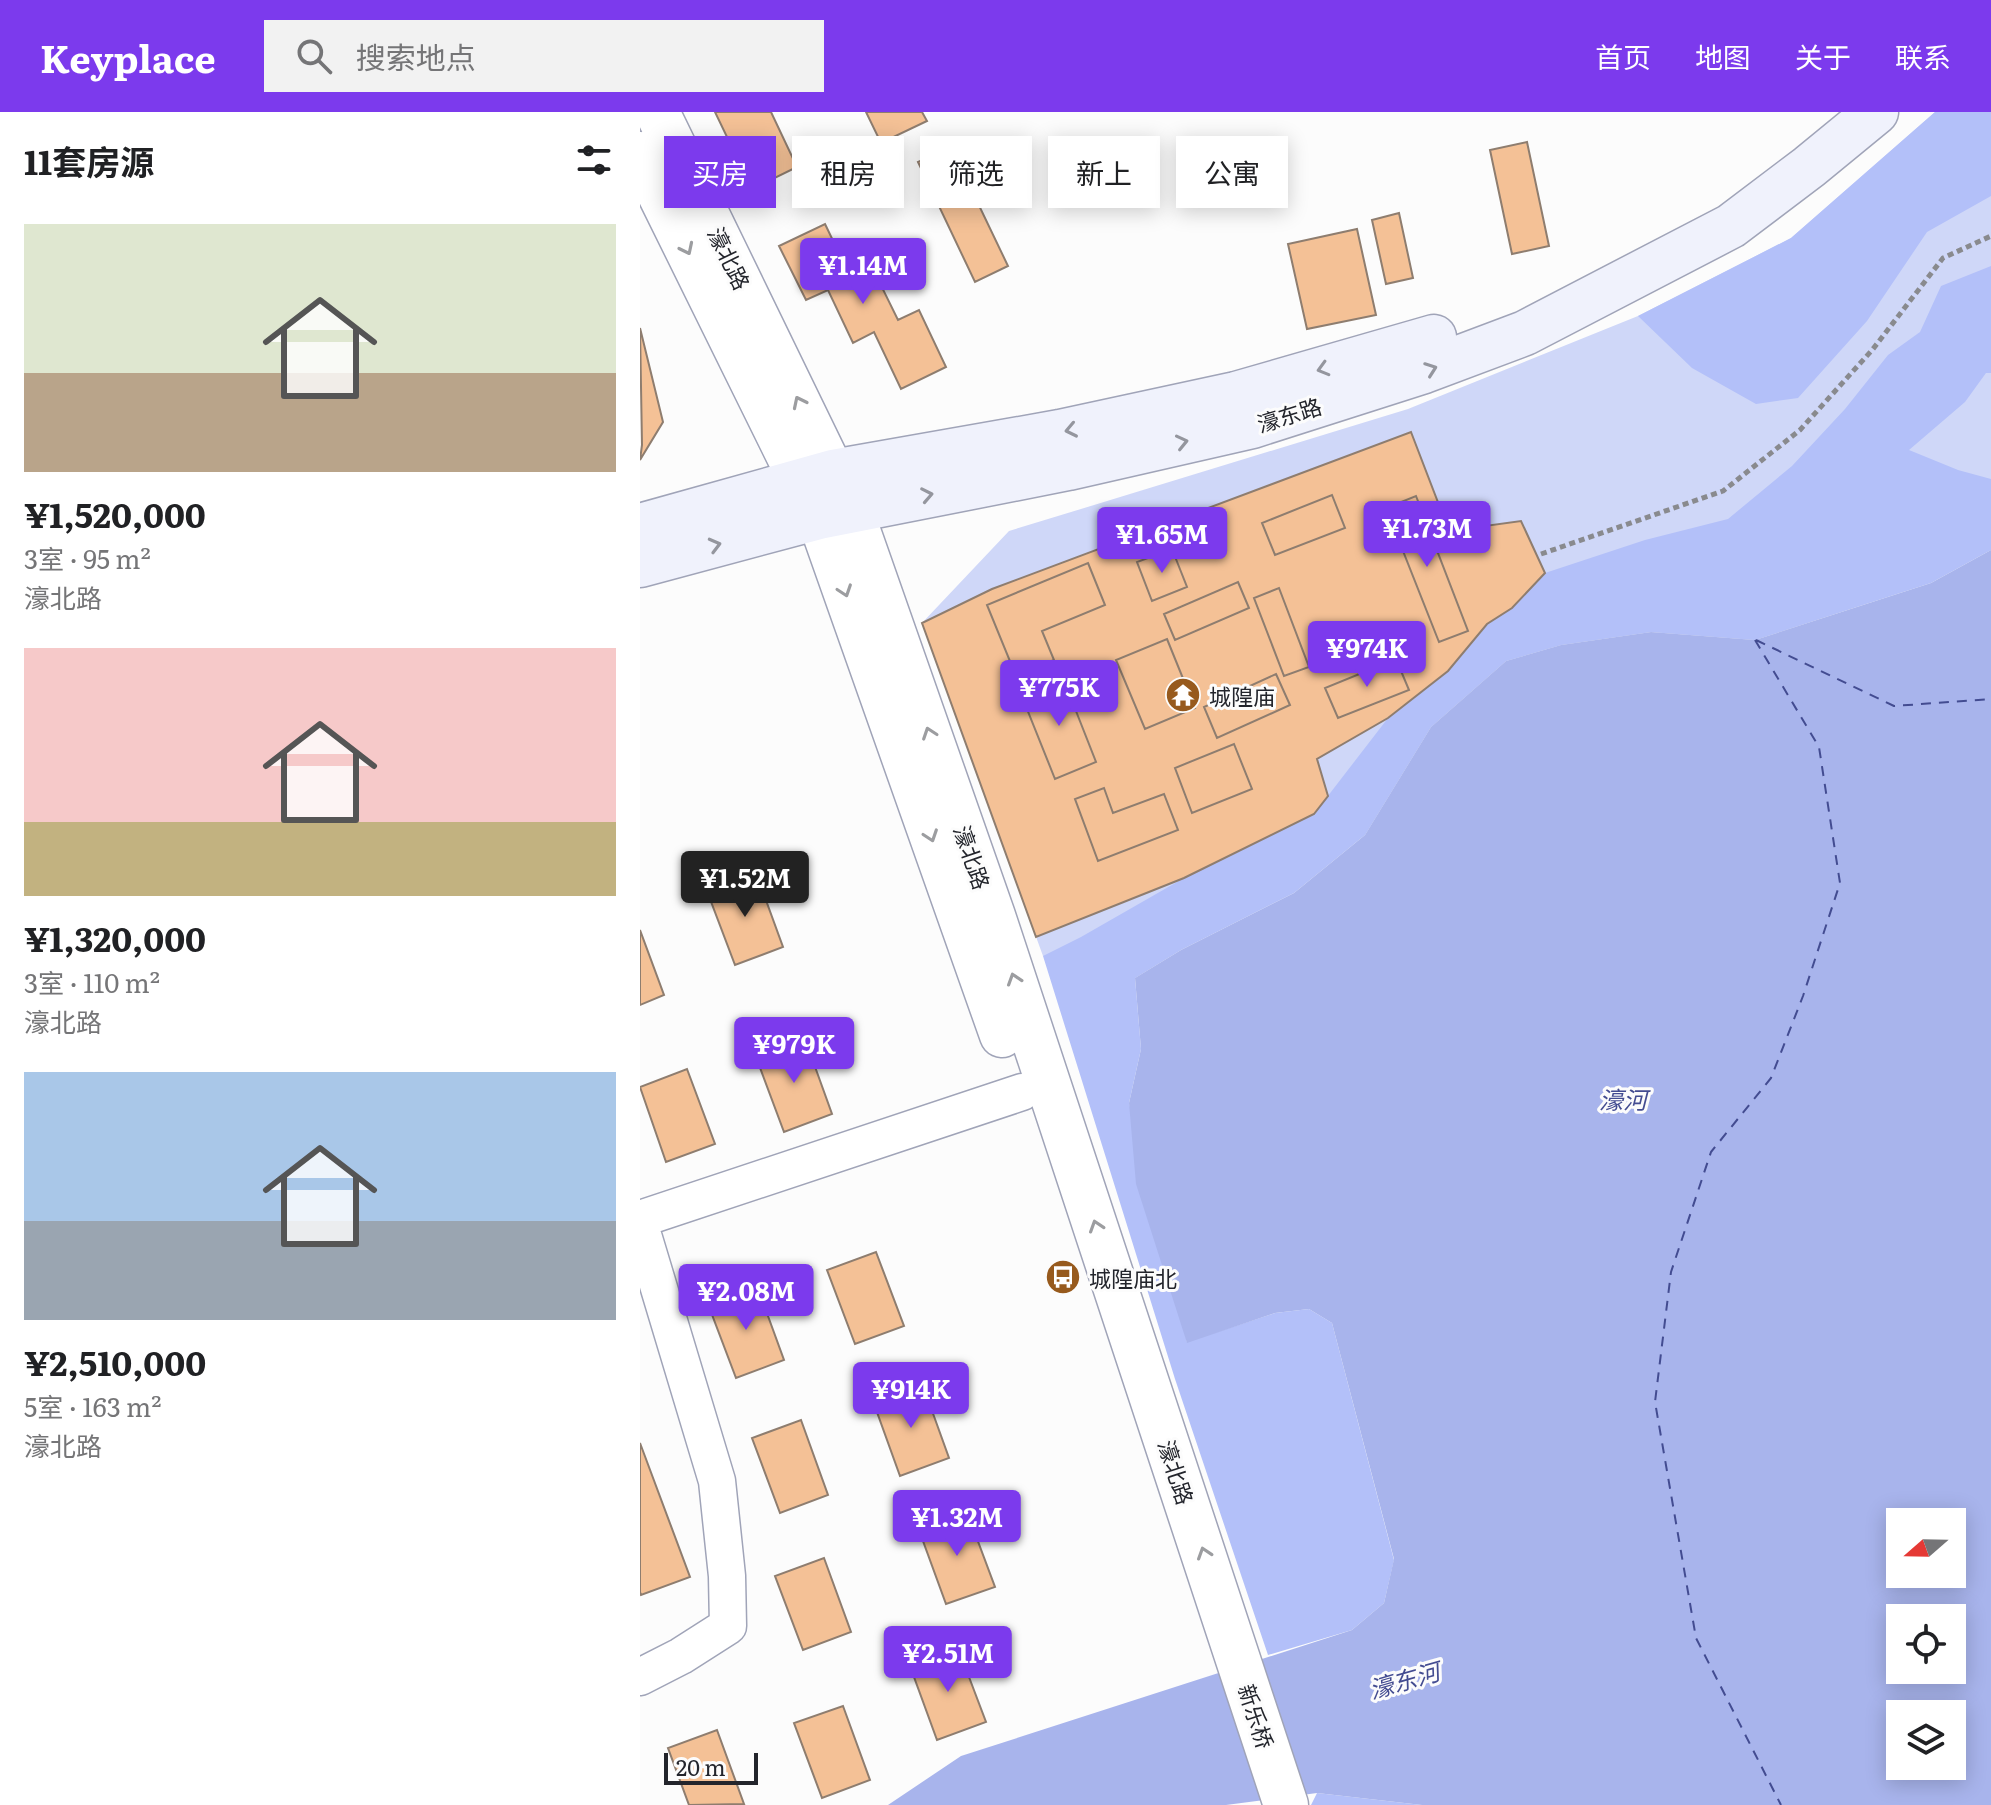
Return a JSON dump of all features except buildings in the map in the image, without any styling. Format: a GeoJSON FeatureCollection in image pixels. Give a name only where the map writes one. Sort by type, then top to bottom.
{"type":"FeatureCollection","features":[{"type":"Feature","properties":{"kind":"main road","name":"濠东路"},"geometry":{"type":"LineString","coordinates":[[640,565],[826,495],[1060,432],[1236,394],[1414,344],[1517,309],[1625,256],[1713,205],[1840,112]]}},
{"type":"Feature","properties":{"kind":"main road","name":"濠东路"},"geometry":{"type":"LineString","coordinates":[[640,526],[826,495],[1068,468],[1252,426],[1424,371],[1525,333],[1731,226],[1876,112]]}},
{"type":"Feature","properties":{"kind":"street","name":"濠北路"},"geometry":{"type":"LineString","coordinates":[[657,112],[826,495],[993,916],[1214,1631]]}},
{"type":"Feature","properties":{"kind":"street","name":"濠北路"},"geometry":{"type":"LineString","coordinates":[[640,154],[826,495],[1022,1092],[1214,1631]]}},
{"type":"Feature","properties":{"kind":"street"},"geometry":{"type":"LineString","coordinates":[[640,1677],[728,1626],[727,1576],[717,1481],[640,1222],[1022,1092]]}},
{"type":"Feature","properties":{"kind":"street","name":"新乐桥"},"geometry":{"type":"LineString","coordinates":[[1214,1631],[1255,1805]]}},
{"type":"Feature","properties":{"kind":"street","name":"新乐桥"},"geometry":{"type":"LineString","coordinates":[[1214,1631],[1286,1805]]}},
{"type":"Feature","properties":{"kind":"path"},"geometry":{"type":"LineString","coordinates":[[1541,554],[1723,491],[1800,430],[1873,349],[1943,258],[1991,236]]}},
{"type":"Feature","properties":{"kind":"shaded area"},"geometry":{"type":"Polygon","coordinates":[[[1935,112],[1991,112],[1991,550],[1873,601],[1755,640],[1651,632],[1561,645],[1506,661],[1431,727],[1365,835],[1135,978],[1043,956],[922,623],[1009,531],[1408,409],[1638,316],[1791,238],[1935,112]]]}},
{"type":"Feature","properties":{"kind":"shaded area"},"geometry":{"type":"Polygon","coordinates":[[[1935,112],[1991,112],[1991,196],[1927,232],[1867,321],[1798,398],[1756,404],[1692,368],[1638,316],[1791,238],[1935,112]]]}},
{"type":"Feature","properties":{"kind":"shaded area"},"geometry":{"type":"Polygon","coordinates":[[[1991,266],[1991,373],[1986,373],[1965,402],[1909,450],[1958,470],[1991,479],[1991,550],[1931,583],[1755,640],[1651,632],[1561,645],[1506,661],[1431,727],[1365,835],[1294,893],[1181,950],[1135,978],[1141,1049],[1129,1103],[1187,1342],[1275,1313],[1309,1309],[1332,1323],[1394,1560],[1384,1603],[1352,1630],[1268,1655],[1175,1379],[1043,956],[1184,878],[1314,814],[1388,718],[1448,671],[1487,624],[1512,608],[1545,573],[1645,540],[1728,519],[1792,466],[1845,409],[1888,355],[1920,332],[1941,286],[1991,266]]]}},
{"type":"Feature","properties":{"kind":"shaded area"},"geometry":{"type":"Polygon","coordinates":[[[1317,1793],[1422,1805],[1311,1805],[1317,1793]]]}},
{"type":"Feature","properties":{"kind":"water","name":"濠河"},"geometry":{"type":"Polygon","coordinates":[[[1991,550],[1991,1805],[1422,1805],[1317,1793],[1226,1805],[888,1805],[961,1756],[1352,1630],[1384,1603],[1394,1559],[1332,1323],[1309,1309],[1275,1313],[1187,1343],[1136,1184],[1129,1103],[1141,1049],[1135,978],[1181,950],[1294,893],[1365,835],[1431,727],[1506,661],[1561,645],[1651,632],[1755,640],[1931,583],[1991,550]]]}},
{"type":"Feature","properties":{"kind":"ferry route"},"geometry":{"type":"LineString","coordinates":[[1755,640],[1819,747],[1840,883],[1803,996],[1771,1078],[1711,1152],[1671,1272],[1655,1402],[1696,1638],[1781,1805]]}},
{"type":"Feature","properties":{"kind":"ferry route"},"geometry":{"type":"LineString","coordinates":[[1756,640],[1894,706],[1991,699]]}},
{"type":"Feature","properties":{"kind":"place","name":"城隍庙"},"geometry":{"type":"Point","coordinates":[1183,695]}},
{"type":"Feature","properties":{"kind":"place","name":"城隍庙北"},"geometry":{"type":"Point","coordinates":[1063,1277]}},
{"type":"Feature","properties":{"kind":"water label","name":"濠东河"},"geometry":{"type":"Point","coordinates":[1404,1679]}}]}
